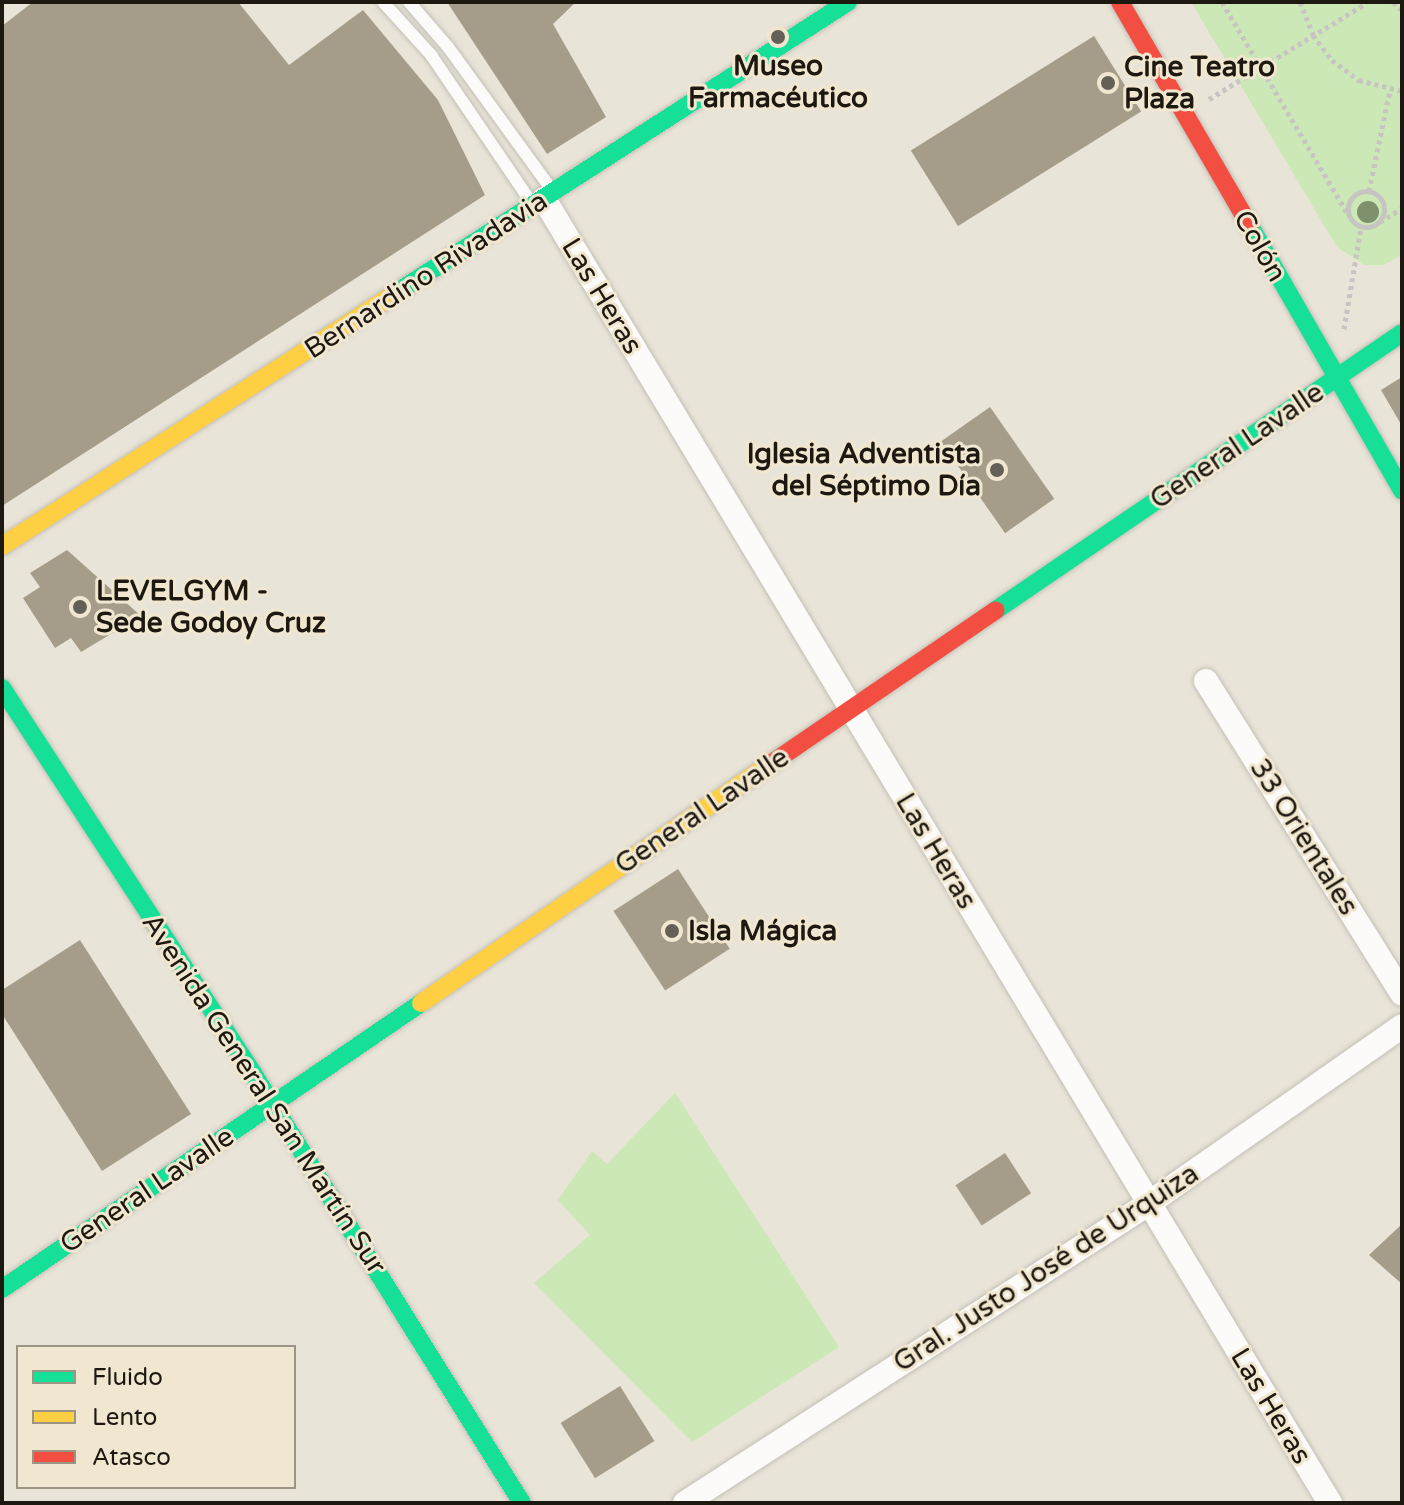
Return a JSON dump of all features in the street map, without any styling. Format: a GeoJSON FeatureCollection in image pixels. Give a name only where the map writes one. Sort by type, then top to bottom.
{"type":"FeatureCollection","features":[{"type":"Feature","properties":{"kind":"street","name":"Bernardino Rivadavia"},"geometry":{"type":"LineString","coordinates":[[2,546],[544,199],[814,17],[848,2]]}},
{"type":"Feature","properties":{"kind":"street","name":"Colón"},"geometry":{"type":"LineString","coordinates":[[1120,2],[1402,490]]}},
{"type":"Feature","properties":{"kind":"street","name":"Las Heras"},"geometry":{"type":"LineString","coordinates":[[544,199],[1330,1503]]}},
{"type":"Feature","properties":{"kind":"street","name":"General Lavalle"},"geometry":{"type":"LineString","coordinates":[[2,1289],[1402,333]]}},
{"type":"Feature","properties":{"kind":"street","name":"33 Orientales"},"geometry":{"type":"LineString","coordinates":[[1206,681],[1402,994]]}},
{"type":"Feature","properties":{"kind":"street","name":"Avenida General San Martín Sur"},"geometry":{"type":"LineString","coordinates":[[2,688],[273,1104],[522,1503]]}},
{"type":"Feature","properties":{"kind":"street","name":"Gral. Justo José de Urquiza"},"geometry":{"type":"LineString","coordinates":[[685,1503],[1148,1204],[1402,1026]]}},
{"type":"Feature","properties":{"kind":"lane"},"geometry":{"type":"LineString","coordinates":[[383,2],[431,55],[544,199]]}},
{"type":"Feature","properties":{"kind":"lane"},"geometry":{"type":"LineString","coordinates":[[409,2],[448,47],[544,199]]}},
{"type":"Feature","properties":{"kind":"path"},"geometry":{"type":"LineString","coordinates":[[1222,2],[1349,216],[1361,227]]}},
{"type":"Feature","properties":{"kind":"path"},"geometry":{"type":"LineString","coordinates":[[1300,2],[1313,35],[1350,73],[1390,90],[1402,91]]}},
{"type":"Feature","properties":{"kind":"path"},"geometry":{"type":"LineString","coordinates":[[1393,2],[1402,10]]}},
{"type":"Feature","properties":{"kind":"path"},"geometry":{"type":"LineString","coordinates":[[1184,114],[1365,4]]}},
{"type":"Feature","properties":{"kind":"path"},"geometry":{"type":"LineString","coordinates":[[1369,191],[1390,90]]}},
{"type":"Feature","properties":{"kind":"path"},"geometry":{"type":"LineString","coordinates":[[1349,216],[1350,199],[1369,191]]}},
{"type":"Feature","properties":{"kind":"path"},"geometry":{"type":"LineString","coordinates":[[1369,191],[1383,203],[1376,225]]}},
{"type":"Feature","properties":{"kind":"path"},"geometry":{"type":"LineString","coordinates":[[1361,227],[1376,225],[1402,208]]}},
{"type":"Feature","properties":{"kind":"path"},"geometry":{"type":"LineString","coordinates":[[1343,335],[1361,227]]}},
{"type":"Feature","properties":{"kind":"green space"},"geometry":{"type":"Polygon","coordinates":[[[1191,2],[1402,2],[1402,255],[1383,265],[1364,265],[1337,247],[1191,2]]]}},
{"type":"Feature","properties":{"kind":"green space"},"geometry":{"type":"Polygon","coordinates":[[[675,1093],[839,1347],[692,1442],[534,1283],[590,1235],[558,1200],[592,1151],[607,1164],[675,1093]]]}},
{"type":"Feature","properties":{"kind":"building"},"geometry":{"type":"Polygon","coordinates":[[[33,2],[238,2],[289,65],[363,10],[438,100],[485,195],[2,506],[2,26],[33,2]]]}},
{"type":"Feature","properties":{"kind":"building"},"geometry":{"type":"Polygon","coordinates":[[[447,2],[576,2],[553,24],[606,117],[547,154],[447,2]]]}},
{"type":"Feature","properties":{"kind":"building"},"geometry":{"type":"Polygon","coordinates":[[[1094,36],[1141,111],[958,226],[911,150],[1094,36]]]}},
{"type":"Feature","properties":{"kind":"building"},"geometry":{"type":"Polygon","coordinates":[[[1402,377],[1402,426],[1381,390],[1402,377]]]}},
{"type":"Feature","properties":{"kind":"building","name":"Iglesia Adventista del Séptimo Día"},"geometry":{"type":"Polygon","coordinates":[[[990,407],[1054,499],[1005,533],[941,441],[990,407]]]}},
{"type":"Feature","properties":{"kind":"building","name":"LEVELGYM - Sede Godoy Cruz"},"geometry":{"type":"Polygon","coordinates":[[[67,550],[141,616],[81,652],[71,638],[55,648],[23,598],[40,587],[30,573],[67,550]]]}},
{"type":"Feature","properties":{"kind":"building","name":"Isla Mágica"},"geometry":{"type":"Polygon","coordinates":[[[678,869],[730,949],[665,991],[613,911],[678,869]]]}},
{"type":"Feature","properties":{"kind":"building"},"geometry":{"type":"Polygon","coordinates":[[[80,940],[191,1114],[102,1171],[2,1014],[2,990],[80,940]]]}},
{"type":"Feature","properties":{"kind":"building"},"geometry":{"type":"Polygon","coordinates":[[[1005,1153],[1031,1193],[982,1225],[956,1185],[1005,1153]]]}},
{"type":"Feature","properties":{"kind":"building"},"geometry":{"type":"Polygon","coordinates":[[[1402,1224],[1402,1284],[1369,1255],[1402,1224]]]}},
{"type":"Feature","properties":{"kind":"building"},"geometry":{"type":"Polygon","coordinates":[[[620,1386],[654,1441],[595,1478],[561,1423],[620,1386]]]}},
{"type":"Feature","properties":{"kind":"traffic: fast"},"geometry":{"type":"LineString","coordinates":[[388,298],[848,2]]}},
{"type":"Feature","properties":{"kind":"traffic: fast"},"geometry":{"type":"LineString","coordinates":[[1250,226],[1402,490]]}},
{"type":"Feature","properties":{"kind":"traffic: fast"},"geometry":{"type":"LineString","coordinates":[[996,610],[1402,333]]}},
{"type":"Feature","properties":{"kind":"traffic: fast"},"geometry":{"type":"LineString","coordinates":[[2,688],[254,1075],[522,1503]]}},
{"type":"Feature","properties":{"kind":"traffic: fast"},"geometry":{"type":"LineString","coordinates":[[2,1289],[421,1003]]}},
{"type":"Feature","properties":{"kind":"traffic: slow"},"geometry":{"type":"LineString","coordinates":[[2,546],[388,298]]}},
{"type":"Feature","properties":{"kind":"traffic: slow"},"geometry":{"type":"LineString","coordinates":[[421,1003],[766,767]]}},
{"type":"Feature","properties":{"kind":"traffic: jam"},"geometry":{"type":"LineString","coordinates":[[1120,2],[1250,226]]}},
{"type":"Feature","properties":{"kind":"traffic: jam"},"geometry":{"type":"LineString","coordinates":[[766,767],[996,610]]}},
{"type":"Feature","properties":{"kind":"place","name":"Museo Farmacéutico"},"geometry":{"type":"Point","coordinates":[778,37]}},
{"type":"Feature","properties":{"kind":"place","name":"Cine Teatro Plaza"},"geometry":{"type":"Point","coordinates":[1108,83]}},
{"type":"Feature","properties":{"kind":"place","name":"Iglesia Adventista del Séptimo Día"},"geometry":{"type":"Point","coordinates":[997,470]}},
{"type":"Feature","properties":{"kind":"place","name":"LEVELGYM - Sede Godoy Cruz"},"geometry":{"type":"Point","coordinates":[80,607]}},
{"type":"Feature","properties":{"kind":"place","name":"Isla Mágica"},"geometry":{"type":"Point","coordinates":[672,931]}}]}
